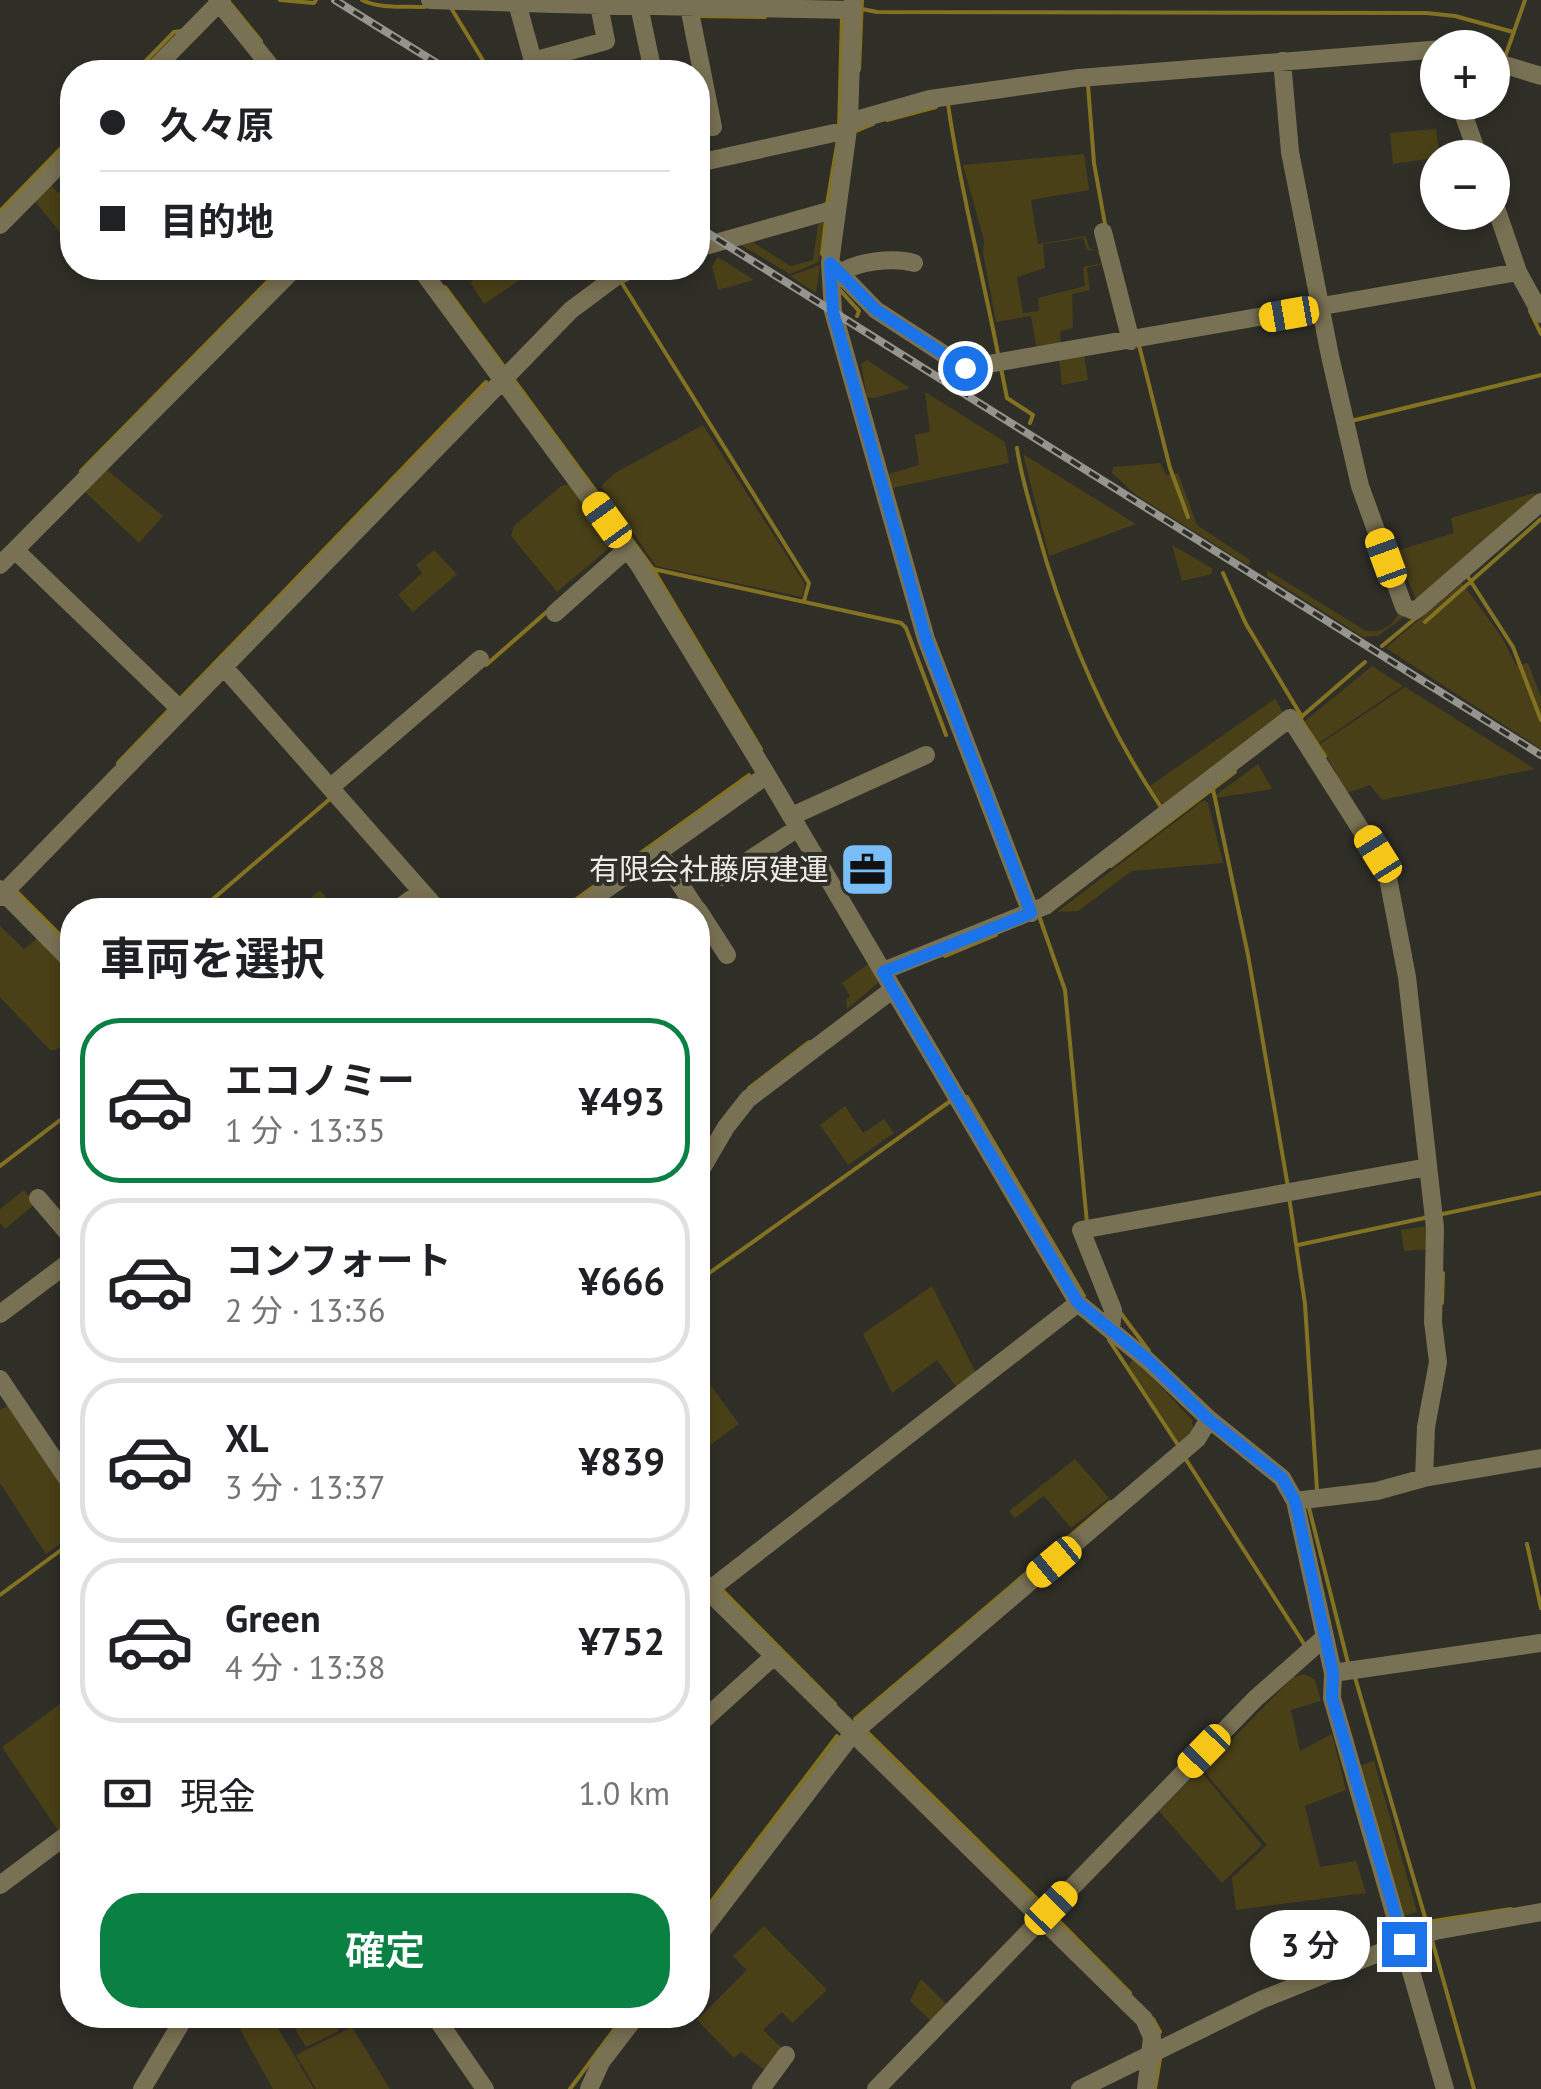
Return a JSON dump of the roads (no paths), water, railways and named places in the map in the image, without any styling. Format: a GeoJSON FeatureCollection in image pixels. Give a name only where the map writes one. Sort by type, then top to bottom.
{"type":"FeatureCollection","features":[{"type":"Feature","properties":{"kind":"street"},"geometry":{"type":"LineString","coordinates":[[430,0],[517,8],[550,2],[599,10],[690,12],[847,7],[843,131],[830,210],[833,312],[926,639],[1031,913]]}},
{"type":"Feature","properties":{"kind":"street"},"geometry":{"type":"LineString","coordinates":[[163,60],[220,1],[266,60]]}},
{"type":"Feature","properties":{"kind":"street"},"geometry":{"type":"LineString","coordinates":[[517,8],[533,60]]}},
{"type":"Feature","properties":{"kind":"street"},"geometry":{"type":"LineString","coordinates":[[537,60],[606,41],[599,10]]}},
{"type":"Feature","properties":{"kind":"street"},"geometry":{"type":"LineString","coordinates":[[640,11],[650,60]]}},
{"type":"Feature","properties":{"kind":"street"},"geometry":{"type":"LineString","coordinates":[[690,12],[700,60]]}},
{"type":"Feature","properties":{"kind":"street"},"geometry":{"type":"LineString","coordinates":[[710,160],[843,131],[930,99],[1079,78],[1282,65],[1420,50]]}},
{"type":"Feature","properties":{"kind":"street"},"geometry":{"type":"LineString","coordinates":[[1282,65],[1290,152],[1320,308],[1360,486],[1404,608],[1414,611],[1420,607],[1541,502]]}},
{"type":"Feature","properties":{"kind":"street"},"geometry":{"type":"LineString","coordinates":[[1510,66],[1541,76]]}},
{"type":"Feature","properties":{"kind":"street"},"geometry":{"type":"LineString","coordinates":[[710,108],[714,127]]}},
{"type":"Feature","properties":{"kind":"street"},"geometry":{"type":"LineString","coordinates":[[0,225],[60,164]]}},
{"type":"Feature","properties":{"kind":"street"},"geometry":{"type":"LineString","coordinates":[[710,245],[830,210]]}},
{"type":"Feature","properties":{"kind":"street"},"geometry":{"type":"LineString","coordinates":[[1502,230],[1514,273],[1541,314]]}},
{"type":"Feature","properties":{"kind":"street"},"geometry":{"type":"LineString","coordinates":[[1103,232],[1131,341]]}},
{"type":"Feature","properties":{"kind":"street"},"geometry":{"type":"LineString","coordinates":[[834,268],[904,260],[914,264]]}},
{"type":"Feature","properties":{"kind":"street"},"geometry":{"type":"LineString","coordinates":[[834,268],[876,310],[965,368],[1514,273]]}},
{"type":"Feature","properties":{"kind":"street"},"geometry":{"type":"LineString","coordinates":[[177,706],[6,551],[282,280]]}},
{"type":"Feature","properties":{"kind":"street"},"geometry":{"type":"LineString","coordinates":[[430,280],[507,374],[628,549],[889,977],[1078,1303],[1304,1500],[1313,1645],[1345,1671],[1541,1643]]}},
{"type":"Feature","properties":{"kind":"street"},"geometry":{"type":"LineString","coordinates":[[60,949],[5,891],[177,706],[224,666],[507,374],[571,310],[613,280]]}},
{"type":"Feature","properties":{"kind":"street"},"geometry":{"type":"LineString","coordinates":[[556,613],[628,549]]}},
{"type":"Feature","properties":{"kind":"street"},"geometry":{"type":"LineString","coordinates":[[334,792],[480,660]]}},
{"type":"Feature","properties":{"kind":"street"},"geometry":{"type":"LineString","coordinates":[[224,666],[427,898]]}},
{"type":"Feature","properties":{"kind":"street"},"geometry":{"type":"LineString","coordinates":[[710,1154],[748,1100],[889,977],[1058,898],[1290,718],[1378,854],[1388,878],[1407,977],[1433,1216],[1433,1322],[1438,1362],[1426,1427],[1424,1478]]}},
{"type":"Feature","properties":{"kind":"street"},"geometry":{"type":"LineString","coordinates":[[723,877],[795,822],[926,755]]}},
{"type":"Feature","properties":{"kind":"street"},"geometry":{"type":"LineString","coordinates":[[594,898],[768,775]]}},
{"type":"Feature","properties":{"kind":"street"},"geometry":{"type":"LineString","coordinates":[[659,852],[689,898]]}},
{"type":"Feature","properties":{"kind":"street"},"geometry":{"type":"LineString","coordinates":[[413,898],[421,892]]}},
{"type":"Feature","properties":{"kind":"street"},"geometry":{"type":"LineString","coordinates":[[710,929],[728,956]]}},
{"type":"Feature","properties":{"kind":"street"},"geometry":{"type":"LineString","coordinates":[[1111,1329],[1112,1310],[1082,1240],[1082,1230],[1428,1167]]}},
{"type":"Feature","properties":{"kind":"street"},"geometry":{"type":"LineString","coordinates":[[38,1198],[60,1224]]}},
{"type":"Feature","properties":{"kind":"street"},"geometry":{"type":"LineString","coordinates":[[0,1314],[60,1269]]}},
{"type":"Feature","properties":{"kind":"street"},"geometry":{"type":"LineString","coordinates":[[710,1581],[1078,1303]]}},
{"type":"Feature","properties":{"kind":"street"},"geometry":{"type":"LineString","coordinates":[[0,1379],[60,1468]]}},
{"type":"Feature","properties":{"kind":"street"},"geometry":{"type":"LineString","coordinates":[[710,1920],[853,1732],[1197,1439],[1208,1419]]}},
{"type":"Feature","properties":{"kind":"street"},"geometry":{"type":"LineString","coordinates":[[1304,1500],[1378,1492],[1424,1478],[1541,1458]]}},
{"type":"Feature","properties":{"kind":"street"},"geometry":{"type":"LineString","coordinates":[[710,1588],[774,1656],[1046,1913],[1144,2020],[1152,2038],[1146,2089]]}},
{"type":"Feature","properties":{"kind":"street"},"geometry":{"type":"LineString","coordinates":[[876,2089],[1313,1645]]}},
{"type":"Feature","properties":{"kind":"street"},"geometry":{"type":"LineString","coordinates":[[710,1714],[774,1656]]}},
{"type":"Feature","properties":{"kind":"street"},"geometry":{"type":"LineString","coordinates":[[1345,1671],[1332,1698],[1446,2089]]}},
{"type":"Feature","properties":{"kind":"street"},"geometry":{"type":"LineString","coordinates":[[0,1885],[60,1840]]}},
{"type":"Feature","properties":{"kind":"street"},"geometry":{"type":"LineString","coordinates":[[1080,2089],[1262,2000],[1435,1931],[1541,1912]]}},
{"type":"Feature","properties":{"kind":"street"},"geometry":{"type":"LineString","coordinates":[[142,2089],[178,2028]]}},
{"type":"Feature","properties":{"kind":"street"},"geometry":{"type":"LineString","coordinates":[[443,2028],[486,2089]]}},
{"type":"Feature","properties":{"kind":"street"},"geometry":{"type":"LineString","coordinates":[[589,2089],[601,2062],[627,2028]]}},
{"type":"Feature","properties":{"kind":"street"},"geometry":{"type":"LineString","coordinates":[[762,2089],[786,2055]]}},
{"type":"Feature","properties":{"kind":"waterway"},"geometry":{"type":"LineString","coordinates":[[280,0],[316,0]]}},
{"type":"Feature","properties":{"kind":"waterway"},"geometry":{"type":"LineString","coordinates":[[362,0],[384,6],[425,7]]}},
{"type":"Feature","properties":{"kind":"waterway"},"geometry":{"type":"LineString","coordinates":[[859,70],[862,0]]}},
{"type":"Feature","properties":{"kind":"waterway"},"geometry":{"type":"LineString","coordinates":[[1510,43],[1525,0]]}},
{"type":"Feature","properties":{"kind":"waterway"},"geometry":{"type":"LineString","coordinates":[[230,3],[261,41]]}},
{"type":"Feature","properties":{"kind":"waterway"},"geometry":{"type":"LineString","coordinates":[[451,8],[483,60]]}},
{"type":"Feature","properties":{"kind":"waterway"},"geometry":{"type":"LineString","coordinates":[[862,9],[1426,13],[1455,16],[1513,32]]}},
{"type":"Feature","properties":{"kind":"waterway"},"geometry":{"type":"LineString","coordinates":[[839,130],[842,15]]}},
{"type":"Feature","properties":{"kind":"waterway"},"geometry":{"type":"LineString","coordinates":[[695,16],[765,17]]}},
{"type":"Feature","properties":{"kind":"waterway"},"geometry":{"type":"LineString","coordinates":[[147,60],[174,32],[181,31]]}},
{"type":"Feature","properties":{"kind":"waterway"},"geometry":{"type":"LineString","coordinates":[[1088,85],[1094,163],[1105,224]]}},
{"type":"Feature","properties":{"kind":"waterway"},"geometry":{"type":"LineString","coordinates":[[948,104],[998,354]]}},
{"type":"Feature","properties":{"kind":"waterway"},"geometry":{"type":"LineString","coordinates":[[887,120],[936,107]]}},
{"type":"Feature","properties":{"kind":"waterway"},"geometry":{"type":"LineString","coordinates":[[856,131],[873,124]]}},
{"type":"Feature","properties":{"kind":"waterway"},"geometry":{"type":"LineString","coordinates":[[827,204],[838,139]]}},
{"type":"Feature","properties":{"kind":"waterway"},"geometry":{"type":"LineString","coordinates":[[0,211],[60,149]]}},
{"type":"Feature","properties":{"kind":"waterway"},"geometry":{"type":"LineString","coordinates":[[824,255],[826,219]]}},
{"type":"Feature","properties":{"kind":"waterway"},"geometry":{"type":"LineString","coordinates":[[81,471],[269,280]]}},
{"type":"Feature","properties":{"kind":"waterway"},"geometry":{"type":"LineString","coordinates":[[620,280],[809,583],[804,601]]}},
{"type":"Feature","properties":{"kind":"waterway"},"geometry":{"type":"LineString","coordinates":[[445,287],[505,368]]}},
{"type":"Feature","properties":{"kind":"waterway"},"geometry":{"type":"LineString","coordinates":[[839,289],[859,311],[857,316]]}},
{"type":"Feature","properties":{"kind":"waterway"},"geometry":{"type":"LineString","coordinates":[[1530,311],[1541,334]]}},
{"type":"Feature","properties":{"kind":"waterway"},"geometry":{"type":"LineString","coordinates":[[1139,345],[1170,468],[1188,517]]}},
{"type":"Feature","properties":{"kind":"waterway"},"geometry":{"type":"LineString","coordinates":[[1001,368],[1007,398],[1033,415],[1030,423]]}},
{"type":"Feature","properties":{"kind":"waterway"},"geometry":{"type":"LineString","coordinates":[[1351,421],[1541,375]]}},
{"type":"Feature","properties":{"kind":"waterway"},"geometry":{"type":"LineString","coordinates":[[514,380],[653,569],[761,749]]}},
{"type":"Feature","properties":{"kind":"waterway"},"geometry":{"type":"LineString","coordinates":[[181,698],[486,382]]}},
{"type":"Feature","properties":{"kind":"waterway"},"geometry":{"type":"LineString","coordinates":[[1017,448],[1048,566],[1073,638],[1121,742],[1161,807]]}},
{"type":"Feature","properties":{"kind":"waterway"},"geometry":{"type":"LineString","coordinates":[[1425,622],[1541,519]]}},
{"type":"Feature","properties":{"kind":"waterway"},"geometry":{"type":"LineString","coordinates":[[653,569],[901,623],[946,735]]}},
{"type":"Feature","properties":{"kind":"waterway"},"geometry":{"type":"LineString","coordinates":[[1223,573],[1246,624],[1302,717]]}},
{"type":"Feature","properties":{"kind":"waterway"},"geometry":{"type":"LineString","coordinates":[[1466,574],[1513,647],[1541,720]]}},
{"type":"Feature","properties":{"kind":"waterway"},"geometry":{"type":"LineString","coordinates":[[486,665],[550,609]]}},
{"type":"Feature","properties":{"kind":"waterway"},"geometry":{"type":"LineString","coordinates":[[1382,646],[1417,617]]}},
{"type":"Feature","properties":{"kind":"waterway"},"geometry":{"type":"LineString","coordinates":[[1300,718],[1365,662]]}},
{"type":"Feature","properties":{"kind":"waterway"},"geometry":{"type":"LineString","coordinates":[[118,763],[170,709]]}},
{"type":"Feature","properties":{"kind":"waterway"},"geometry":{"type":"LineString","coordinates":[[1300,718],[1325,756]]}},
{"type":"Feature","properties":{"kind":"waterway"},"geometry":{"type":"LineString","coordinates":[[1111,866],[1235,772]]}},
{"type":"Feature","properties":{"kind":"waterway"},"geometry":{"type":"LineString","coordinates":[[578,898],[749,775]]}},
{"type":"Feature","properties":{"kind":"waterway"},"geometry":{"type":"LineString","coordinates":[[1213,789],[1248,955],[1288,1187]]}},
{"type":"Feature","properties":{"kind":"waterway"},"geometry":{"type":"LineString","coordinates":[[214,898],[331,798]]}},
{"type":"Feature","properties":{"kind":"waterway"},"geometry":{"type":"LineString","coordinates":[[14,889],[60,935]]}},
{"type":"Feature","properties":{"kind":"waterway"},"geometry":{"type":"LineString","coordinates":[[1038,913],[1065,990],[1087,1223]]}},
{"type":"Feature","properties":{"kind":"waterway"},"geometry":{"type":"LineString","coordinates":[[945,956],[996,935]]}},
{"type":"Feature","properties":{"kind":"waterway"},"geometry":{"type":"LineString","coordinates":[[749,1088],[809,1042]]}},
{"type":"Feature","properties":{"kind":"waterway"},"geometry":{"type":"LineString","coordinates":[[967,1097],[1084,1296]]}},
{"type":"Feature","properties":{"kind":"waterway"},"geometry":{"type":"LineString","coordinates":[[710,1272],[949,1102]]}},
{"type":"Feature","properties":{"kind":"waterway"},"geometry":{"type":"LineString","coordinates":[[0,1166],[60,1120]]}},
{"type":"Feature","properties":{"kind":"waterway"},"geometry":{"type":"LineString","coordinates":[[1438,1215],[1541,1193]]}},
{"type":"Feature","properties":{"kind":"waterway"},"geometry":{"type":"LineString","coordinates":[[1289,1197],[1305,1304],[1317,1490]]}},
{"type":"Feature","properties":{"kind":"waterway"},"geometry":{"type":"LineString","coordinates":[[1298,1245],[1429,1217]]}},
{"type":"Feature","properties":{"kind":"waterway"},"geometry":{"type":"LineString","coordinates":[[1442,1303],[1443,1273]]}},
{"type":"Feature","properties":{"kind":"waterway"},"geometry":{"type":"LineString","coordinates":[[1119,1311],[1149,1351]]}},
{"type":"Feature","properties":{"kind":"waterway"},"geometry":{"type":"LineString","coordinates":[[1109,1340],[1180,1448]]}},
{"type":"Feature","properties":{"kind":"waterway"},"geometry":{"type":"LineString","coordinates":[[1185,1458],[1306,1647]]}},
{"type":"Feature","properties":{"kind":"waterway"},"geometry":{"type":"LineString","coordinates":[[855,1719],[1110,1502]]}},
{"type":"Feature","properties":{"kind":"waterway"},"geometry":{"type":"LineString","coordinates":[[1309,1508],[1348,1663]]}},
{"type":"Feature","properties":{"kind":"waterway"},"geometry":{"type":"LineString","coordinates":[[1527,1544],[1541,1608]]}},
{"type":"Feature","properties":{"kind":"waterway"},"geometry":{"type":"LineString","coordinates":[[0,1595],[60,1551]]}},
{"type":"Feature","properties":{"kind":"waterway"},"geometry":{"type":"LineString","coordinates":[[719,1587],[835,1704]]}},
{"type":"Feature","properties":{"kind":"waterway"},"geometry":{"type":"LineString","coordinates":[[1354,1674],[1427,1924]]}},
{"type":"Feature","properties":{"kind":"waterway"},"geometry":{"type":"LineString","coordinates":[[865,1730],[1046,1908]]}},
{"type":"Feature","properties":{"kind":"waterway"},"geometry":{"type":"LineString","coordinates":[[710,1903],[837,1736]]}},
{"type":"Feature","properties":{"kind":"waterway"},"geometry":{"type":"LineString","coordinates":[[1427,1922],[1511,1909]]}},
{"type":"Feature","properties":{"kind":"waterway"},"geometry":{"type":"LineString","coordinates":[[1052,1914],[1130,1993]]}},
{"type":"Feature","properties":{"kind":"waterway"},"geometry":{"type":"LineString","coordinates":[[1432,1940],[1474,2089]]}},
{"type":"Feature","properties":{"kind":"waterway"},"geometry":{"type":"LineString","coordinates":[[1153,2019],[1160,2032]]}},
{"type":"Feature","properties":{"kind":"waterway"},"geometry":{"type":"LineString","coordinates":[[570,2089],[615,2028]]}},
{"type":"Feature","properties":{"kind":"waterway"},"geometry":{"type":"LineString","coordinates":[[1155,2089],[1160,2059]]}},
{"type":"Feature","properties":{"kind":"railway"},"geometry":{"type":"LineString","coordinates":[[335,0],[432,60]]}},
{"type":"Feature","properties":{"kind":"railway"},"geometry":{"type":"LineString","coordinates":[[710,235],[1541,755]]}},
{"type":"Feature","properties":{"kind":"place","name":"有限会社藤原建運"},"geometry":{"type":"Point","coordinates":[868,870]}}]}
